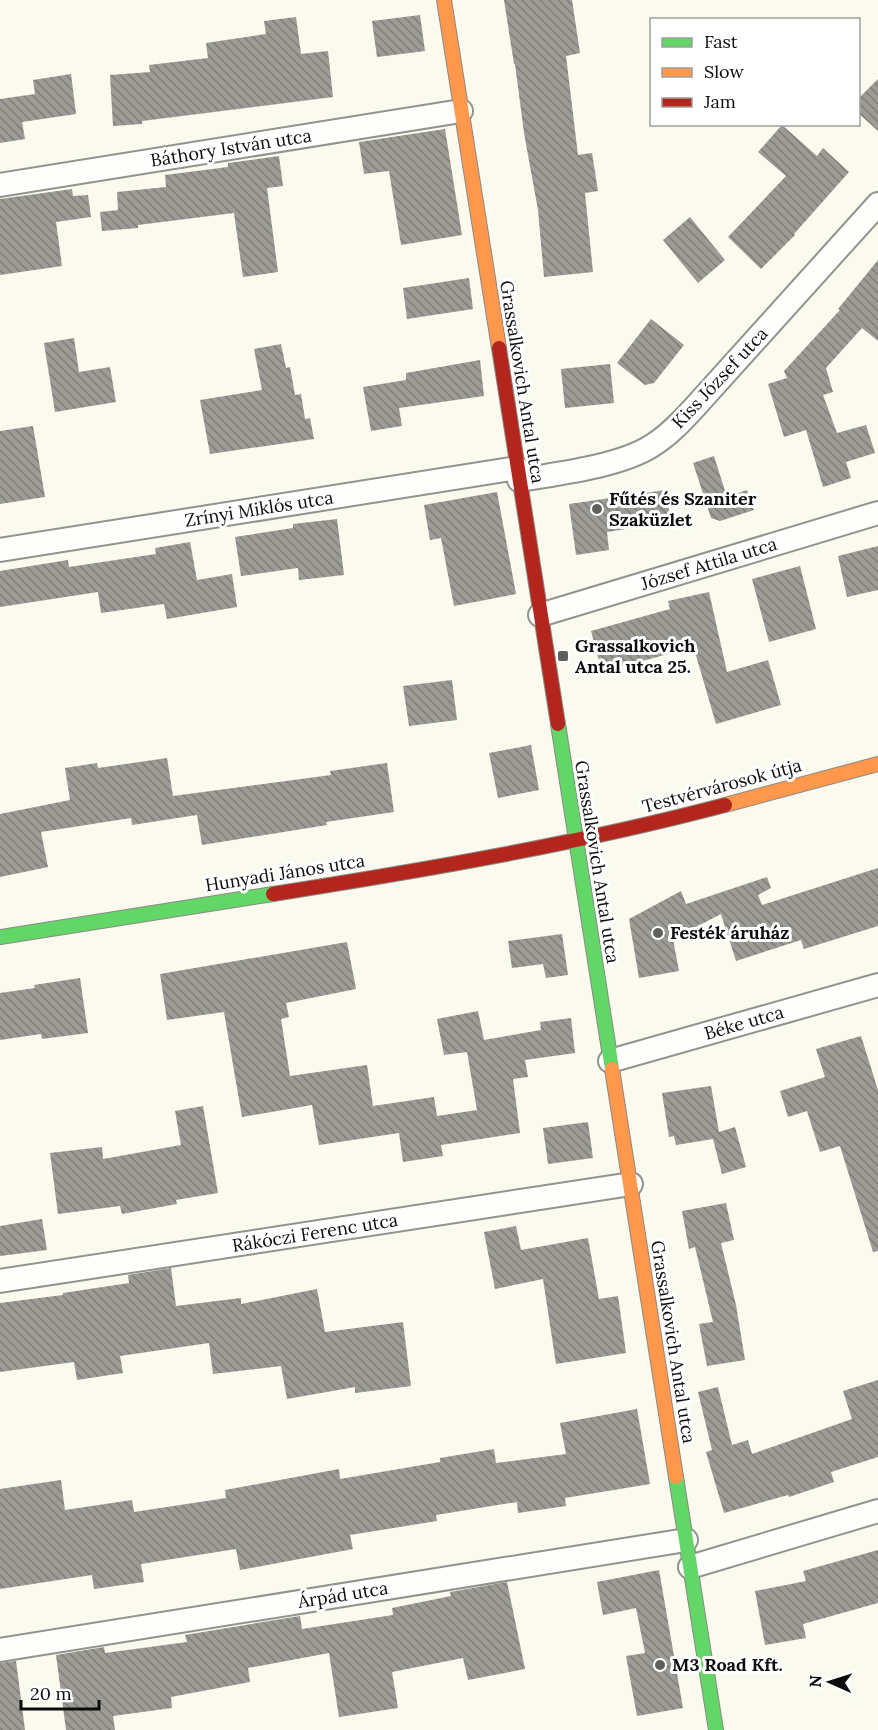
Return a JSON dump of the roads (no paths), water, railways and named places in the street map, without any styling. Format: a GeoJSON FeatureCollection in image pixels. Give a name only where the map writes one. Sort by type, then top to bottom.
{"type":"FeatureCollection","features":[{"type":"Feature","properties":{"kind":"street","name":"Grassalkovich Antal utca"},"geometry":{"type":"LineString","coordinates":[[444,0],[716,1730]]}},
{"type":"Feature","properties":{"kind":"street","name":"Báthory István utca"},"geometry":{"type":"LineString","coordinates":[[0,185],[461,111]]}},
{"type":"Feature","properties":{"kind":"street","name":"Kiss József utca"},"geometry":{"type":"LineString","coordinates":[[518,474],[556,474],[622,459],[654,445],[694,408],[878,204]]}},
{"type":"Feature","properties":{"kind":"street","name":"Zrínyi Miklós utca"},"geometry":{"type":"LineString","coordinates":[[0,550],[518,474]]}},
{"type":"Feature","properties":{"kind":"street","name":"József Attila utca"},"geometry":{"type":"LineString","coordinates":[[540,615],[878,513]]}},
{"type":"Feature","properties":{"kind":"street","name":"Testvérvárosok útja"},"geometry":{"type":"LineString","coordinates":[[575,840],[652,824],[878,764]]}},
{"type":"Feature","properties":{"kind":"street","name":"Hunyadi János utca"},"geometry":{"type":"LineString","coordinates":[[0,937],[361,880],[575,840]]}},
{"type":"Feature","properties":{"kind":"street","name":"Béke utca"},"geometry":{"type":"LineString","coordinates":[[610,1061],[878,985]]}},
{"type":"Feature","properties":{"kind":"street","name":"Rákóczi Ferenc utca"},"geometry":{"type":"LineString","coordinates":[[0,1281],[630,1184]]}},
{"type":"Feature","properties":{"kind":"street"},"geometry":{"type":"LineString","coordinates":[[690,1567],[878,1511]]}},
{"type":"Feature","properties":{"kind":"street","name":"Árpád utca"},"geometry":{"type":"LineString","coordinates":[[0,1650],[686,1540]]}},
{"type":"Feature","properties":{"kind":"place","name":"Fűtés és Szaniter Szaküzlet"},"geometry":{"type":"Point","coordinates":[597,509]}},
{"type":"Feature","properties":{"kind":"place","name":"Grassalkovich Antal utca 25."},"geometry":{"type":"Point","coordinates":[563,656]}},
{"type":"Feature","properties":{"kind":"place","name":"Festék áruház"},"geometry":{"type":"Point","coordinates":[658,933]}},
{"type":"Feature","properties":{"kind":"place","name":"M3 Road Kft."},"geometry":{"type":"Point","coordinates":[660,1665]}}]}
